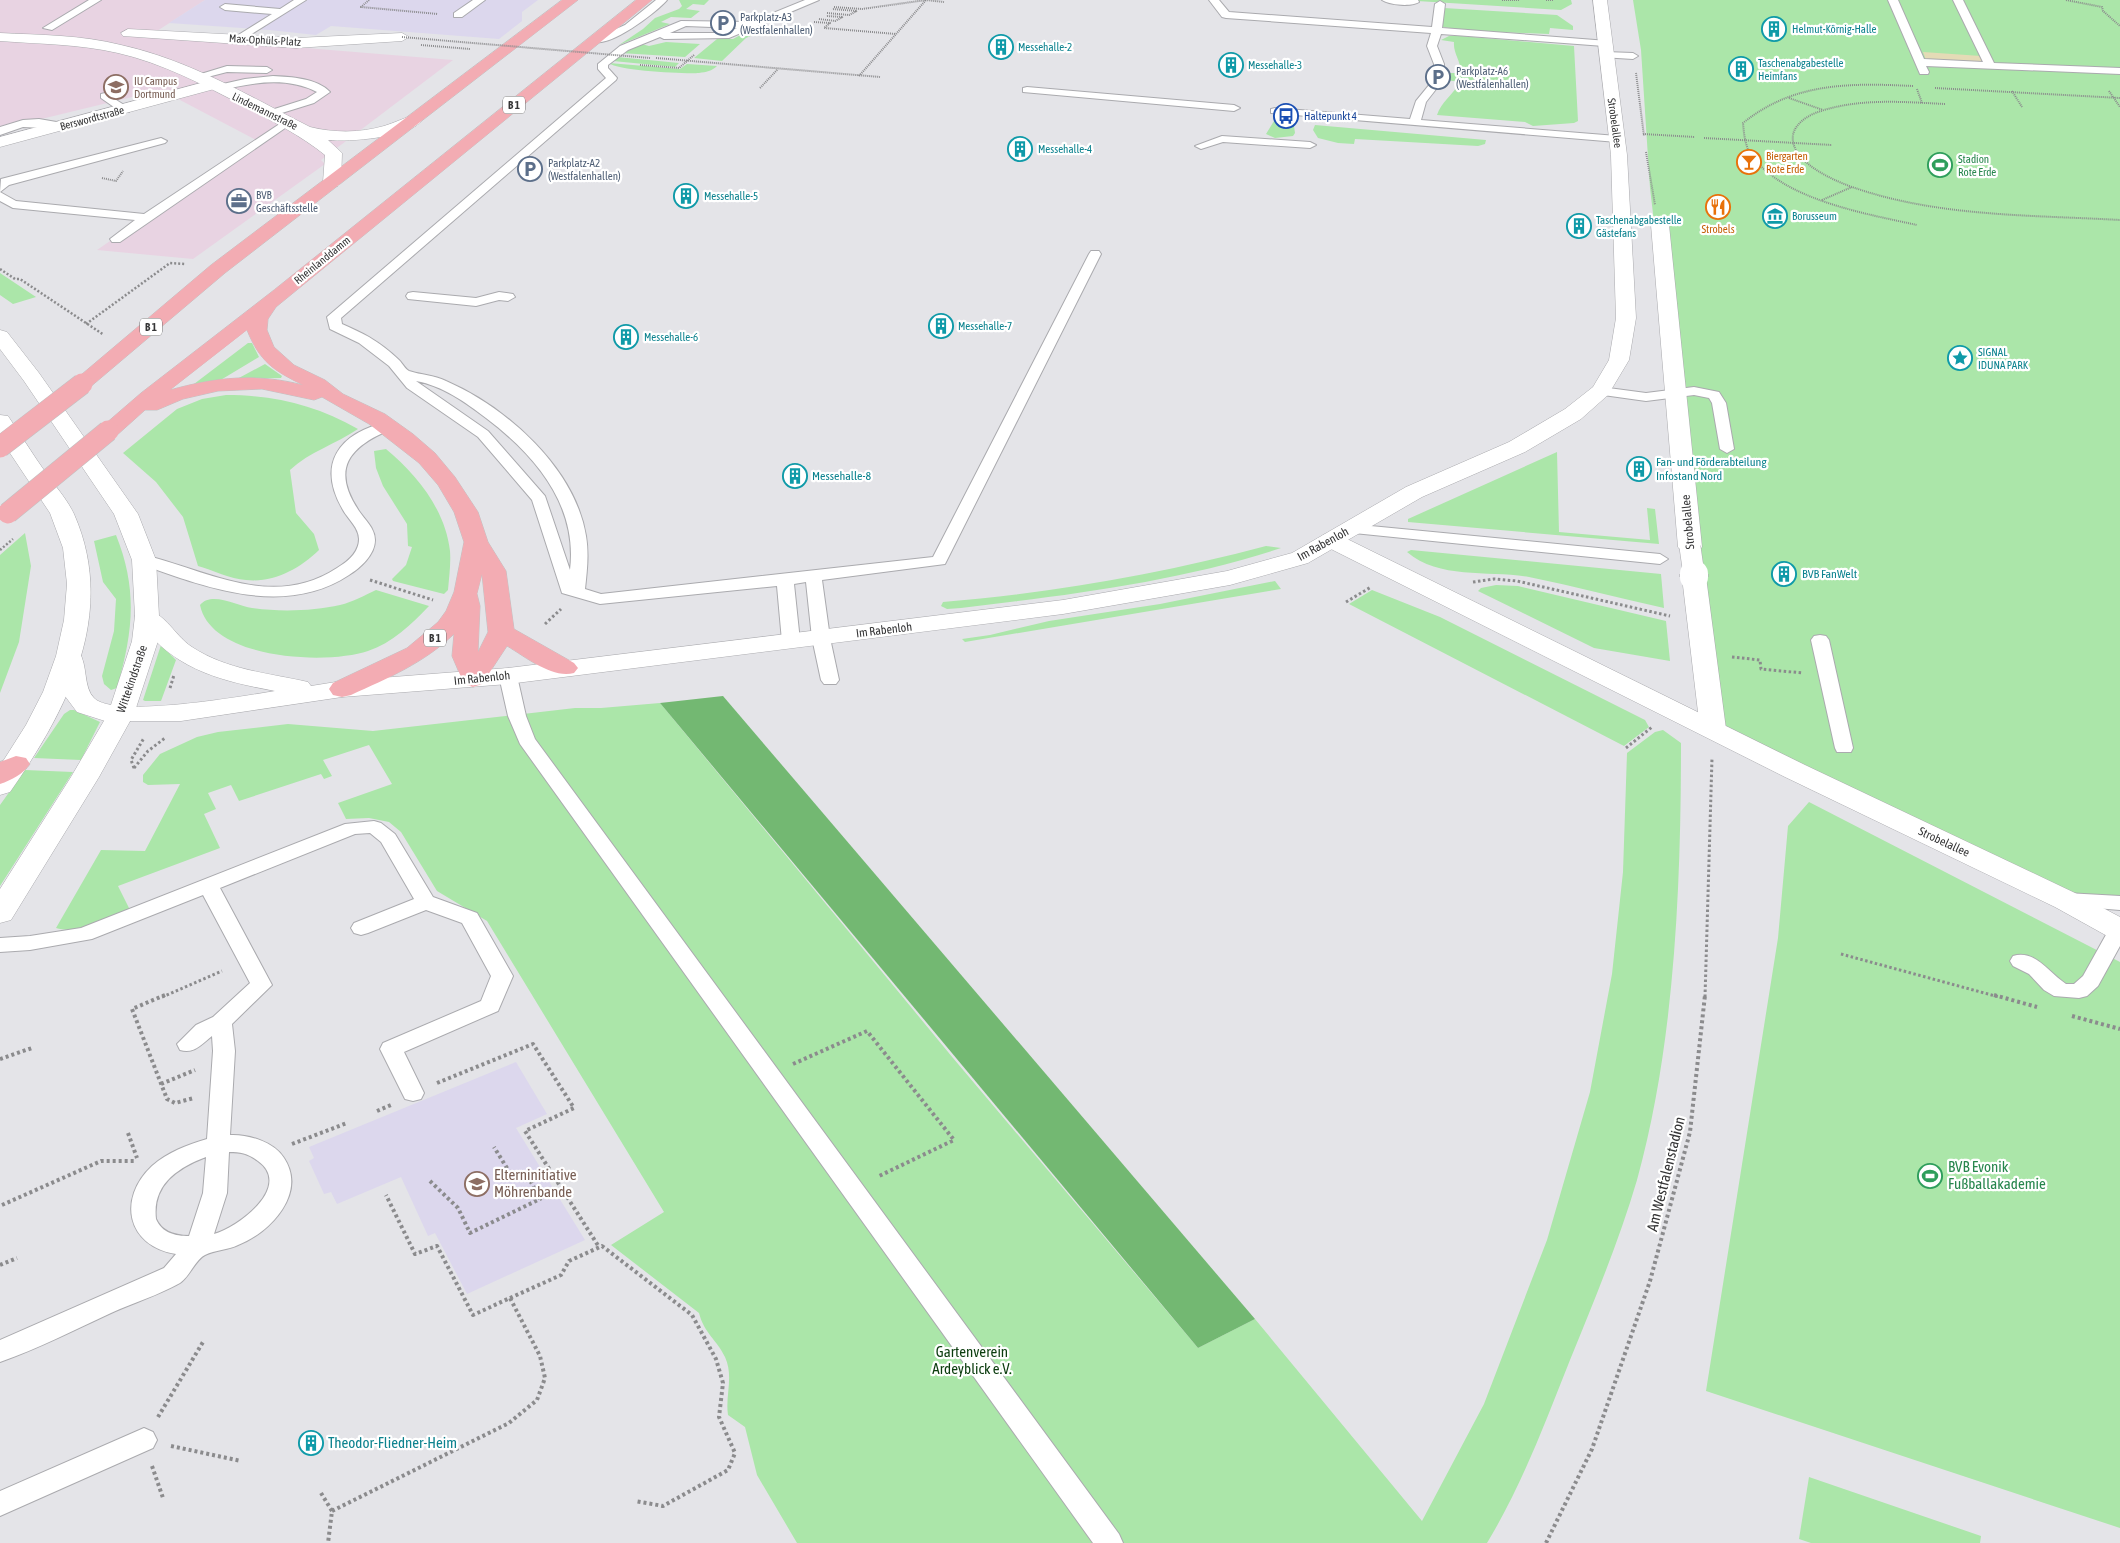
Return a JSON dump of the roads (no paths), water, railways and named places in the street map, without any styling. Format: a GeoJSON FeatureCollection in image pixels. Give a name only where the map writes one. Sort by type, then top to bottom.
{"type":"FeatureCollection","features":[{"type":"Feature","properties":{"kind":"main road","name":"B 1"},"geometry":{"type":"LineString","coordinates":[[0,447],[128,347],[218,269],[571,0]]}},
{"type":"Feature","properties":{"kind":"main road","name":"Rheinlanddamm"},"geometry":{"type":"LineString","coordinates":[[4,516],[130,414],[148,396],[273,300],[645,0]]}},
{"type":"Feature","properties":{"kind":"main road","name":"B 1"},"geometry":{"type":"LineString","coordinates":[[273,300],[258,320],[257,330],[265,350],[288,369],[318,384],[336,398],[387,426],[427,458],[447,482],[466,512],[476,542],[494,571],[501,632]]}},
{"type":"Feature","properties":{"kind":"main road","name":"B 1"},"geometry":{"type":"LineString","coordinates":[[130,414],[188,392],[225,384],[262,383],[336,398]]}},
{"type":"Feature","properties":{"kind":"main road","name":"B 1"},"geometry":{"type":"LineString","coordinates":[[331,690],[410,657],[428,645],[452,618],[466,593],[476,542]]}},
{"type":"Feature","properties":{"kind":"main road","name":"B 1"},"geometry":{"type":"LineString","coordinates":[[466,593],[468,606],[466,656],[474,679]]}},
{"type":"Feature","properties":{"kind":"main road"},"geometry":{"type":"LineString","coordinates":[[474,679],[496,644],[501,632],[565,668]]}},
{"type":"Feature","properties":{"kind":"street","name":"Strobelallee"},"geometry":{"type":"LineString","coordinates":[[1600,0],[1604,49],[1617,139],[1626,318],[1619,360],[1601,390]]}},
{"type":"Feature","properties":{"kind":"street"},"geometry":{"type":"LineString","coordinates":[[0,25],[134,34],[139,41],[133,44],[106,46]]}},
{"type":"Feature","properties":{"kind":"street","name":"Max-Ophüls-Platz"},"geometry":{"type":"LineString","coordinates":[[134,34],[296,43],[402,38]]}},
{"type":"Feature","properties":{"kind":"street","name":"Lindemannstraße"},"geometry":{"type":"LineString","coordinates":[[134,34],[164,62]]}},
{"type":"Feature","properties":{"kind":"street","name":"Lindemannstraße"},"geometry":{"type":"LineString","coordinates":[[0,37],[106,46],[164,62],[274,119],[306,132],[334,153],[332,182]]}},
{"type":"Feature","properties":{"kind":"street","name":"Berswordtstraße"},"geometry":{"type":"LineString","coordinates":[[0,142],[125,110],[207,83]]}},
{"type":"Feature","properties":{"kind":"street"},"geometry":{"type":"LineString","coordinates":[[306,132],[325,136],[352,135],[383,130],[414,120]]}},
{"type":"Feature","properties":{"kind":"street","name":"Strobelallee"},"geometry":{"type":"LineString","coordinates":[[1660,225],[1690,547],[1713,729]]}},
{"type":"Feature","properties":{"kind":"street","name":"Wittekindstraße"},"geometry":{"type":"LineString","coordinates":[[0,336],[126,514],[144,560],[147,616],[145,641],[121,714],[42,849],[0,914]]}},
{"type":"Feature","properties":{"kind":"street","name":"Im Rabenloh"},"geometry":{"type":"LineString","coordinates":[[70,657],[78,696],[86,706],[105,713],[182,713],[331,690],[508,676],[821,638],[1063,606],[1221,580],[1300,558],[1414,492],[1517,447],[1574,414],[1601,390]]}},
{"type":"Feature","properties":{"kind":"street"},"geometry":{"type":"LineString","coordinates":[[0,421],[62,513],[74,550],[79,581],[70,657],[45,712],[8,769],[0,786]]}},
{"type":"Feature","properties":{"kind":"street","name":"Strobelallee"},"geometry":{"type":"LineString","coordinates":[[1340,535],[1433,591],[1820,783],[2065,900],[2120,921]]}},
{"type":"Feature","properties":{"kind":"street"},"geometry":{"type":"LineString","coordinates":[[147,616],[181,651],[206,665],[234,674],[331,690]]}},
{"type":"Feature","properties":{"kind":"lane"},"geometry":{"type":"LineString","coordinates":[[48,28],[96,0]]}},
{"type":"Feature","properties":{"kind":"lane"},"geometry":{"type":"LineString","coordinates":[[238,39],[301,0]]}},
{"type":"Feature","properties":{"kind":"lane"},"geometry":{"type":"LineString","coordinates":[[458,15],[480,0]]}},
{"type":"Feature","properties":{"kind":"lane"},"geometry":{"type":"LineString","coordinates":[[597,40],[629,27],[662,0]]}},
{"type":"Feature","properties":{"kind":"lane"},"geometry":{"type":"LineString","coordinates":[[814,0],[720,37],[671,35],[646,38],[624,48],[605,62],[603,68],[612,78],[334,317],[335,326],[364,340],[394,363],[412,384],[483,434],[539,499],[568,589],[600,599],[786,580],[940,561],[1095,254]]}},
{"type":"Feature","properties":{"kind":"lane"},"geometry":{"type":"LineString","coordinates":[[1214,0],[1226,15],[1436,31],[1604,49],[1634,56]]}},
{"type":"Feature","properties":{"kind":"lane"},"geometry":{"type":"LineString","coordinates":[[1387,0],[1414,2]]}},
{"type":"Feature","properties":{"kind":"lane"},"geometry":{"type":"LineString","coordinates":[[1893,0],[1925,73]]}},
{"type":"Feature","properties":{"kind":"lane"},"geometry":{"type":"LineString","coordinates":[[1958,0],[1990,66]]}},
{"type":"Feature","properties":{"kind":"lane"},"geometry":{"type":"LineString","coordinates":[[1415,122],[1421,101],[1439,79],[1439,64],[1432,46],[1440,4]]}},
{"type":"Feature","properties":{"kind":"lane"},"geometry":{"type":"LineString","coordinates":[[225,8],[283,12]]}},
{"type":"Feature","properties":{"kind":"lane"},"geometry":{"type":"LineString","coordinates":[[1920,62],[2120,71]]}},
{"type":"Feature","properties":{"kind":"lane"},"geometry":{"type":"LineString","coordinates":[[207,83],[232,71],[265,72]]}},
{"type":"Feature","properties":{"kind":"lane"},"geometry":{"type":"LineString","coordinates":[[116,239],[274,119],[310,102],[325,92],[312,84],[264,79],[207,83]]}},
{"type":"Feature","properties":{"kind":"lane"},"geometry":{"type":"LineString","coordinates":[[1027,90],[1234,108]]}},
{"type":"Feature","properties":{"kind":"lane"},"geometry":{"type":"LineString","coordinates":[[105,96],[125,110]]}},
{"type":"Feature","properties":{"kind":"lane"},"geometry":{"type":"LineString","coordinates":[[1275,111],[1617,139]]}},
{"type":"Feature","properties":{"kind":"lane"},"geometry":{"type":"LineString","coordinates":[[0,132],[13,125],[28,122],[64,126]]}},
{"type":"Feature","properties":{"kind":"lane"},"geometry":{"type":"LineString","coordinates":[[1201,146],[1222,139],[1310,145]]}},
{"type":"Feature","properties":{"kind":"lane"},"geometry":{"type":"LineString","coordinates":[[0,188],[5,182],[21,173],[162,141]]}},
{"type":"Feature","properties":{"kind":"lane"},"geometry":{"type":"LineString","coordinates":[[0,196],[13,204],[146,218]]}},
{"type":"Feature","properties":{"kind":"lane"},"geometry":{"type":"LineString","coordinates":[[413,296],[476,302],[499,296],[508,297]]}},
{"type":"Feature","properties":{"kind":"lane"},"geometry":{"type":"LineString","coordinates":[[476,302],[484,311],[492,312]]}},
{"type":"Feature","properties":{"kind":"lane"},"geometry":{"type":"LineString","coordinates":[[402,373],[434,381],[465,397],[512,429],[540,455],[559,485],[576,524],[580,549],[580,570],[576,592]]}},
{"type":"Feature","properties":{"kind":"lane"},"geometry":{"type":"LineString","coordinates":[[1601,390],[1646,398],[1694,391],[1714,396],[1719,403],[1727,449]]}},
{"type":"Feature","properties":{"kind":"lane"},"geometry":{"type":"LineString","coordinates":[[144,560],[200,578],[252,590],[278,592],[299,590],[318,584],[343,572],[358,560],[365,550],[367,538],[363,528],[339,490],[336,472],[337,462],[346,449],[363,434],[387,426]]}},
{"type":"Feature","properties":{"kind":"lane"},"geometry":{"type":"LineString","coordinates":[[1340,535],[1660,559]]}},
{"type":"Feature","properties":{"kind":"lane"},"geometry":{"type":"LineString","coordinates":[[813,576],[821,638],[830,680]]}},
{"type":"Feature","properties":{"kind":"lane"},"geometry":{"type":"LineString","coordinates":[[786,580],[791,641]]}},
{"type":"Feature","properties":{"kind":"lane"},"geometry":{"type":"LineString","coordinates":[[1820,640],[1844,748]]}},
{"type":"Feature","properties":{"kind":"lane"},"geometry":{"type":"LineString","coordinates":[[508,676],[517,716],[526,740],[1109,1543]]}},
{"type":"Feature","properties":{"kind":"lane"},"geometry":{"type":"LineString","coordinates":[[0,944],[30,943],[85,934],[352,828],[374,827],[388,838],[426,902],[470,918],[502,976],[490,1006],[391,1049],[413,1093]]}},
{"type":"Feature","properties":{"kind":"lane"},"geometry":{"type":"LineString","coordinates":[[188,1044],[204,1030],[221,1022],[261,985],[208,885]]}},
{"type":"Feature","properties":{"kind":"lane"},"geometry":{"type":"LineString","coordinates":[[361,928],[426,902]]}},
{"type":"Feature","properties":{"kind":"lane"},"geometry":{"type":"LineString","coordinates":[[2020,961],[2036,969],[2052,985],[2062,991],[2079,991],[2091,981],[2120,921]]}},
{"type":"Feature","properties":{"kind":"lane"},"geometry":{"type":"LineString","coordinates":[[0,1351],[173,1275],[198,1246],[215,1193],[224,1051],[221,1022]]}},
{"type":"Feature","properties":{"kind":"lane"},"geometry":{"type":"LineString","coordinates":[[240,1143],[258,1148],[268,1154],[280,1170],[281,1185],[275,1202],[262,1218],[244,1231],[222,1241],[198,1246],[176,1245],[156,1238],[145,1226],[141,1210],[146,1192],[159,1174],[176,1160],[197,1150],[219,1144],[240,1143]]}},
{"type":"Feature","properties":{"kind":"lane"},"geometry":{"type":"LineString","coordinates":[[0,1504],[144,1440]]}},
{"type":"Feature","properties":{"kind":"place","name":"Parkplatz-A3 (Westfalenhallen)"},"geometry":{"type":"Point","coordinates":[723,23]}},
{"type":"Feature","properties":{"kind":"place","name":"Helmut-Körnig-Halle"},"geometry":{"type":"Point","coordinates":[1774,29]}},
{"type":"Feature","properties":{"kind":"place","name":"Messehalle-2"},"geometry":{"type":"Point","coordinates":[1001,47]}},
{"type":"Feature","properties":{"kind":"place","name":"Messehalle-3"},"geometry":{"type":"Point","coordinates":[1231,65]}},
{"type":"Feature","properties":{"kind":"place","name":"Taschenabgabestelle Heimfans"},"geometry":{"type":"Point","coordinates":[1741,69]}},
{"type":"Feature","properties":{"kind":"place","name":"Parkplatz-A6 (Westfalenhallen)"},"geometry":{"type":"Point","coordinates":[1438,77]}},
{"type":"Feature","properties":{"kind":"place","name":"IU Campus Dortmund"},"geometry":{"type":"Point","coordinates":[116,87]}},
{"type":"Feature","properties":{"kind":"place","name":"Haltepunkt 4"},"geometry":{"type":"Point","coordinates":[1286,116]}},
{"type":"Feature","properties":{"kind":"place","name":"Messehalle-4"},"geometry":{"type":"Point","coordinates":[1020,149]}},
{"type":"Feature","properties":{"kind":"place","name":"Biergarten Rote Erde"},"geometry":{"type":"Point","coordinates":[1749,162]}},
{"type":"Feature","properties":{"kind":"place","name":"Stadion Rote Erde"},"geometry":{"type":"Point","coordinates":[1940,165]}},
{"type":"Feature","properties":{"kind":"place","name":"Parkplatz-A2 (Westfalenhallen)"},"geometry":{"type":"Point","coordinates":[530,169]}},
{"type":"Feature","properties":{"kind":"place","name":"Messehalle-5"},"geometry":{"type":"Point","coordinates":[686,196]}},
{"type":"Feature","properties":{"kind":"place","name":"BVB Geschäftsstelle"},"geometry":{"type":"Point","coordinates":[239,201]}},
{"type":"Feature","properties":{"kind":"place","name":"Strobels"},"geometry":{"type":"Point","coordinates":[1718,207]}},
{"type":"Feature","properties":{"kind":"place","name":"Borusseum"},"geometry":{"type":"Point","coordinates":[1775,216]}},
{"type":"Feature","properties":{"kind":"place","name":"Taschenabgabestelle Gästefans"},"geometry":{"type":"Point","coordinates":[1579,226]}},
{"type":"Feature","properties":{"kind":"place","name":"Messehalle-7"},"geometry":{"type":"Point","coordinates":[941,326]}},
{"type":"Feature","properties":{"kind":"place","name":"Messehalle-6"},"geometry":{"type":"Point","coordinates":[626,337]}},
{"type":"Feature","properties":{"kind":"place","name":"SIGNAL IDUNA PARK"},"geometry":{"type":"Point","coordinates":[1960,358]}},
{"type":"Feature","properties":{"kind":"place","name":"Fan- und Förderabteilung Infostand Nord"},"geometry":{"type":"Point","coordinates":[1639,469]}},
{"type":"Feature","properties":{"kind":"place","name":"Messehalle-8"},"geometry":{"type":"Point","coordinates":[795,476]}},
{"type":"Feature","properties":{"kind":"place","name":"BVB FanWelt"},"geometry":{"type":"Point","coordinates":[1784,574]}},
{"type":"Feature","properties":{"kind":"place","name":"BVB Evonik Fußballakademie"},"geometry":{"type":"Point","coordinates":[1930,1176]}},
{"type":"Feature","properties":{"kind":"place","name":"Elterninitiative Möhrenbande"},"geometry":{"type":"Point","coordinates":[477,1184]}},
{"type":"Feature","properties":{"kind":"place","name":"Theodor-Fliedner-Heim"},"geometry":{"type":"Point","coordinates":[311,1443]}},
{"type":"Feature","properties":{"kind":"park label","name":"Gartenverein Ardeyblick e.V."},"geometry":{"type":"Point","coordinates":[972,1360]}}]}
